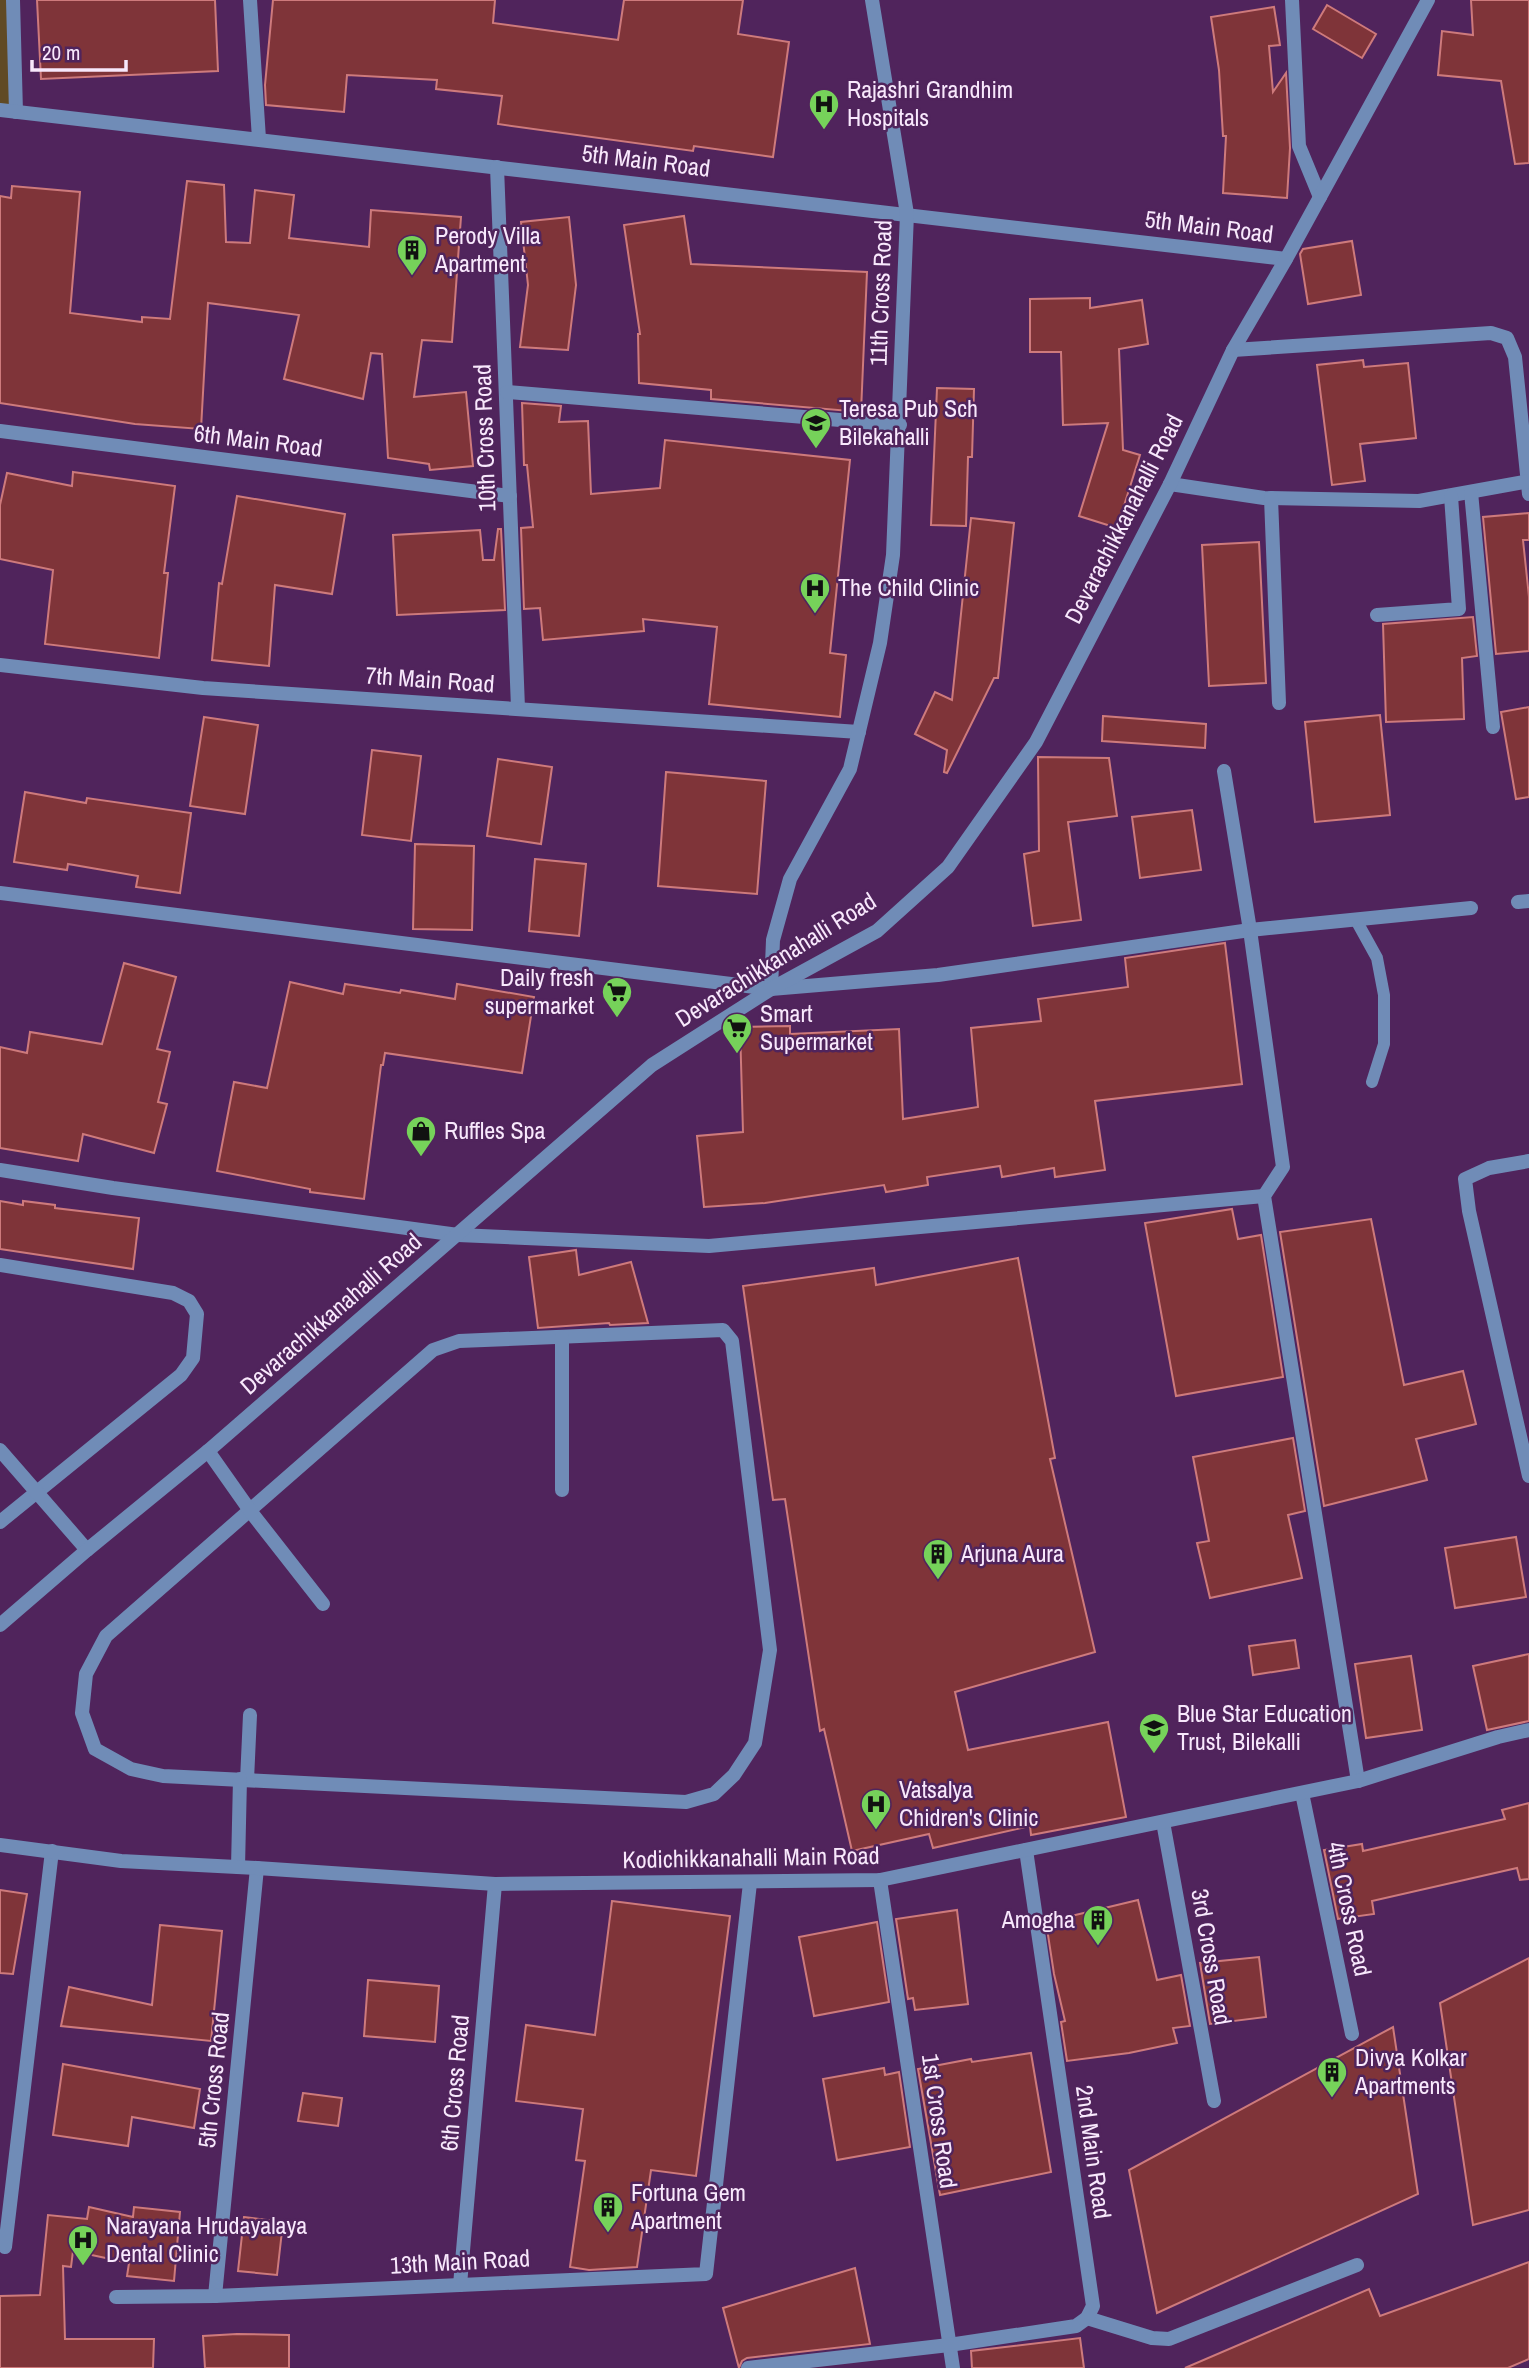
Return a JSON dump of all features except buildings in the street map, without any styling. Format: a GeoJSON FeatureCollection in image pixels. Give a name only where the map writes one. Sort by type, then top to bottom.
{"type":"FeatureCollection","features":[{"type":"Feature","properties":{"kind":"street"},"geometry":{"type":"LineString","coordinates":[[13,0],[16,112]]}},
{"type":"Feature","properties":{"kind":"street"},"geometry":{"type":"LineString","coordinates":[[250,0],[259,139]]}},
{"type":"Feature","properties":{"kind":"street","name":"11th Cross Road"},"geometry":{"type":"LineString","coordinates":[[771,989],[774,940],[790,879],[850,769],[880,643],[893,555],[907,214],[873,0]]}},
{"type":"Feature","properties":{"kind":"street"},"geometry":{"type":"LineString","coordinates":[[1292,0],[1300,146],[1320,197]]}},
{"type":"Feature","properties":{"kind":"street","name":"Devarachikkanahalli Road"},"geometry":{"type":"LineString","coordinates":[[0,1625],[208,1451],[652,1065],[771,989],[877,931],[948,867],[1036,742],[1170,484],[1233,350],[1428,0]]}},
{"type":"Feature","properties":{"kind":"street","name":"5th Main Road"},"geometry":{"type":"LineString","coordinates":[[0,110],[1286,259]]}},
{"type":"Feature","properties":{"kind":"street","name":"10th Cross Road"},"geometry":{"type":"LineString","coordinates":[[497,167],[518,708]]}},
{"type":"Feature","properties":{"kind":"street"},"geometry":{"type":"LineString","coordinates":[[1170,484],[1271,498],[1419,501],[1528,486],[1514,357],[1507,338],[1491,333],[1233,350]]}},
{"type":"Feature","properties":{"kind":"street"},"geometry":{"type":"LineString","coordinates":[[506,392],[900,425]]}},
{"type":"Feature","properties":{"kind":"street","name":"6th Main Road"},"geometry":{"type":"LineString","coordinates":[[0,431],[510,496]]}},
{"type":"Feature","properties":{"kind":"street"},"geometry":{"type":"LineString","coordinates":[[1471,492],[1493,727]]}},
{"type":"Feature","properties":{"kind":"street"},"geometry":{"type":"LineString","coordinates":[[1377,615],[1459,609],[1451,496]]}},
{"type":"Feature","properties":{"kind":"street"},"geometry":{"type":"LineString","coordinates":[[1271,498],[1279,703]]}},
{"type":"Feature","properties":{"kind":"street","name":"7th Main Road"},"geometry":{"type":"LineString","coordinates":[[0,666],[203,688],[859,732]]}},
{"type":"Feature","properties":{"kind":"street"},"geometry":{"type":"LineString","coordinates":[[1224,771],[1250,930],[1283,1167],[1264,1196],[1358,1781]]}},
{"type":"Feature","properties":{"kind":"street"},"geometry":{"type":"LineString","coordinates":[[0,893],[771,989],[937,975],[1250,930],[1471,908]]}},
{"type":"Feature","properties":{"kind":"street"},"geometry":{"type":"LineString","coordinates":[[1529,1161],[1489,1168],[1465,1179],[1469,1211],[1529,1476]]}},
{"type":"Feature","properties":{"kind":"street"},"geometry":{"type":"LineString","coordinates":[[0,1170],[113,1188],[458,1234],[709,1246],[1264,1196]]}},
{"type":"Feature","properties":{"kind":"street"},"geometry":{"type":"LineString","coordinates":[[0,1265],[173,1293],[189,1301],[197,1314],[193,1358],[181,1375],[0,1522]]}},
{"type":"Feature","properties":{"kind":"street"},"geometry":{"type":"LineString","coordinates":[[723,1330],[732,1340],[770,1650],[755,1743],[734,1775],[714,1794],[686,1802],[163,1776],[131,1769],[95,1749],[82,1713],[86,1674],[106,1636],[251,1512],[433,1350],[459,1341],[562,1337],[723,1330]]}},
{"type":"Feature","properties":{"kind":"street"},"geometry":{"type":"LineString","coordinates":[[562,1337],[562,1490]]}},
{"type":"Feature","properties":{"kind":"street"},"geometry":{"type":"LineString","coordinates":[[0,1450],[87,1550]]}},
{"type":"Feature","properties":{"kind":"street"},"geometry":{"type":"LineString","coordinates":[[208,1451],[251,1512],[323,1604]]}},
{"type":"Feature","properties":{"kind":"street"},"geometry":{"type":"LineString","coordinates":[[238,1867],[250,1715]]}},
{"type":"Feature","properties":{"kind":"street","name":"Kodichikkanahalli Main Road"},"geometry":{"type":"LineString","coordinates":[[0,1845],[121,1861],[495,1884],[880,1880],[1358,1781],[1498,1737],[1529,1730]]}},
{"type":"Feature","properties":{"kind":"street","name":"4th Cross Road"},"geometry":{"type":"LineString","coordinates":[[1302,1793],[1352,2034]]}},
{"type":"Feature","properties":{"kind":"street","name":"3rd Cross Road"},"geometry":{"type":"LineString","coordinates":[[1163,1822],[1213,2101]]}},
{"type":"Feature","properties":{"kind":"street","name":"2nd Main Road"},"geometry":{"type":"LineString","coordinates":[[1027,1850],[1093,2306],[1087,2318]]}},
{"type":"Feature","properties":{"kind":"street"},"geometry":{"type":"LineString","coordinates":[[5,2247],[52,1851]]}},
{"type":"Feature","properties":{"kind":"street","name":"5th Cross Road"},"geometry":{"type":"LineString","coordinates":[[215,2296],[257,1868]]}},
{"type":"Feature","properties":{"kind":"street","name":"1st Cross Road"},"geometry":{"type":"LineString","coordinates":[[880,1880],[953,2368]]}},
{"type":"Feature","properties":{"kind":"street","name":"13th Main Road"},"geometry":{"type":"LineString","coordinates":[[116,2297],[215,2296],[706,2274],[750,1883]]}},
{"type":"Feature","properties":{"kind":"street","name":"6th Cross Road"},"geometry":{"type":"LineString","coordinates":[[460,2285],[495,1884]]}},
{"type":"Feature","properties":{"kind":"street"},"geometry":{"type":"LineString","coordinates":[[748,2368],[949,2346],[1076,2326],[1087,2318],[1152,2338],[1169,2339],[1357,2265]]}},
{"type":"Feature","properties":{"kind":"lane"},"geometry":{"type":"LineString","coordinates":[[1356,920],[1377,958],[1384,995],[1384,1044],[1372,1082]]}},
{"type":"Feature","properties":{"kind":"shaded area"},"geometry":{"type":"Polygon","coordinates":[[[0,0],[13,0],[16,112],[0,110],[0,0]]]}},
{"type":"Feature","properties":{"kind":"place","name":"Rajashri Grandhim Hospitals"},"geometry":{"type":"Point","coordinates":[824,131]}},
{"type":"Feature","properties":{"kind":"place","name":"Perody Villa Apartment"},"geometry":{"type":"Point","coordinates":[412,277]}},
{"type":"Feature","properties":{"kind":"place","name":"Teresa Pub Sch Bilekahalli"},"geometry":{"type":"Point","coordinates":[816,450]}},
{"type":"Feature","properties":{"kind":"place","name":"The Child Clinic"},"geometry":{"type":"Point","coordinates":[815,615]}},
{"type":"Feature","properties":{"kind":"place","name":"Daily fresh supermarket"},"geometry":{"type":"Point","coordinates":[617,1019]}},
{"type":"Feature","properties":{"kind":"place","name":"Smart Supermarket"},"geometry":{"type":"Point","coordinates":[737,1055]}},
{"type":"Feature","properties":{"kind":"place","name":"Ruffles Spa"},"geometry":{"type":"Point","coordinates":[421,1158]}},
{"type":"Feature","properties":{"kind":"place","name":"Arjuna Aura"},"geometry":{"type":"Point","coordinates":[938,1581]}},
{"type":"Feature","properties":{"kind":"place","name":"Blue Star Education Trust, Bilekalli"},"geometry":{"type":"Point","coordinates":[1154,1755]}},
{"type":"Feature","properties":{"kind":"place","name":"Vatsalya Chidren's Clinic"},"geometry":{"type":"Point","coordinates":[876,1831]}},
{"type":"Feature","properties":{"kind":"place","name":"Amogha"},"geometry":{"type":"Point","coordinates":[1098,1947]}},
{"type":"Feature","properties":{"kind":"place","name":"Divya Kolkar Apartments"},"geometry":{"type":"Point","coordinates":[1332,2099]}},
{"type":"Feature","properties":{"kind":"place","name":"Fortuna Gem Apartment"},"geometry":{"type":"Point","coordinates":[608,2234]}},
{"type":"Feature","properties":{"kind":"place","name":"Narayana Hrudayalaya Dental Clinic"},"geometry":{"type":"Point","coordinates":[83,2267]}}]}
